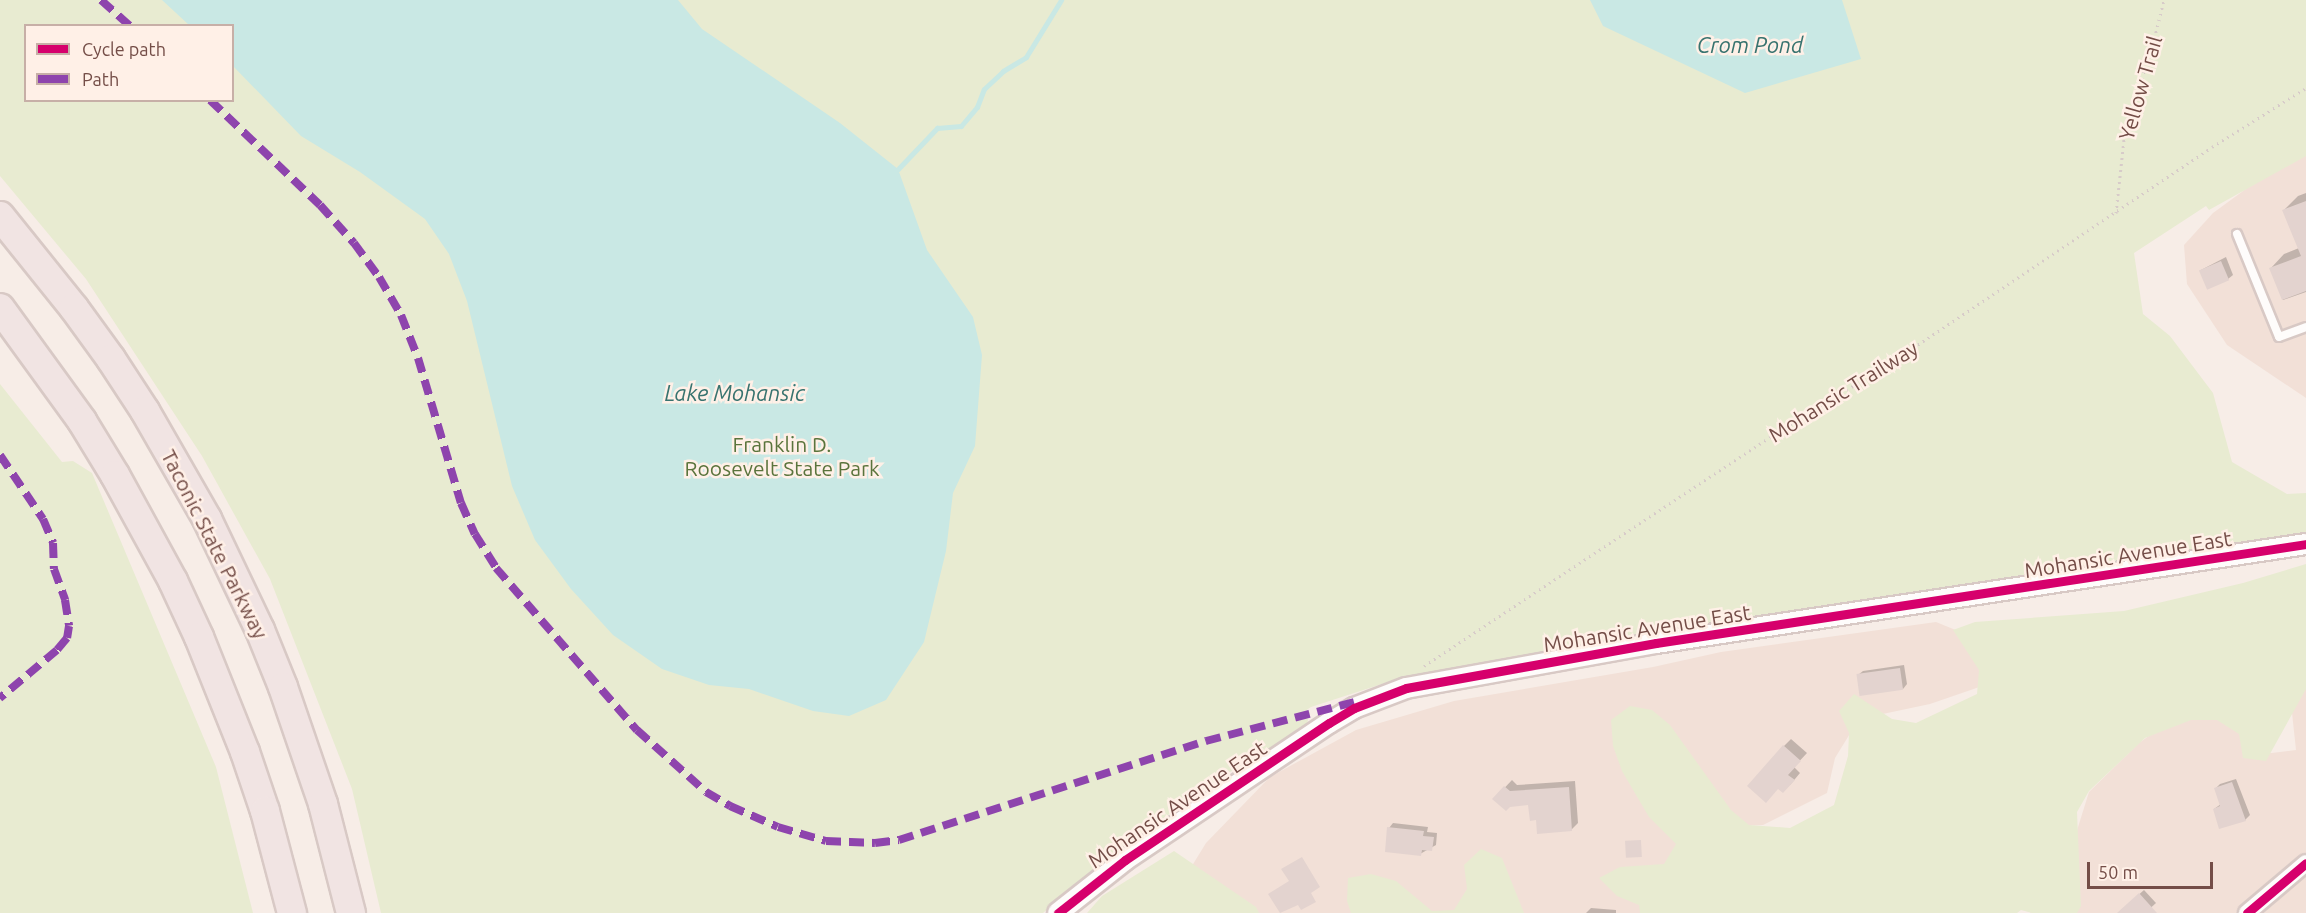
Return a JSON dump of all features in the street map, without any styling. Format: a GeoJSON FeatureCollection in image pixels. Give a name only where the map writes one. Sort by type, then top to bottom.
{"type":"FeatureCollection","features":[{"type":"Feature","properties":{"kind":"highway","name":"Taconic State Parkway"},"geometry":{"type":"LineString","coordinates":[[0,216],[74,308],[111,359],[161,437],[212,528],[260,630],[304,746],[329,825],[351,913]]}},
{"type":"Feature","properties":{"kind":"highway"},"geometry":{"type":"LineString","coordinates":[[0,308],[82,421],[115,475],[173,581],[200,637],[245,752],[265,811],[292,913]]}},
{"type":"Feature","properties":{"kind":"street","name":"Mohansic Avenue East"},"geometry":{"type":"LineString","coordinates":[[1058,913],[1125,860],[1329,723],[1354,708],[1406,688],[1656,643],[2306,544]]}},
{"type":"Feature","properties":{"kind":"street"},"geometry":{"type":"LineString","coordinates":[[2247,913],[2306,863]]}},
{"type":"Feature","properties":{"kind":"lane"},"geometry":{"type":"LineString","coordinates":[[2237,234],[2279,337],[2306,327]]}},
{"type":"Feature","properties":{"kind":"shaded area"},"geometry":{"type":"Polygon","coordinates":[[[2306,145],[2306,398],[2227,345],[2187,284],[2184,245],[2213,213],[2306,145]]]}},
{"type":"Feature","properties":{"kind":"shaded area"},"geometry":{"type":"Polygon","coordinates":[[[1936,622],[1985,642],[1991,683],[1930,704],[1859,719],[1835,758],[1827,793],[1763,825],[1697,827],[1686,913],[1163,913],[1206,843],[1270,777],[1356,730],[1454,701],[1653,667],[1721,652],[1936,622]]]}},
{"type":"Feature","properties":{"kind":"shaded area"},"geometry":{"type":"Polygon","coordinates":[[[2306,686],[2306,913],[2030,913],[2068,859],[2089,792],[2139,743],[2198,701],[2233,708],[2255,755],[2296,750],[2290,694],[2306,686]]]}},
{"type":"Feature","properties":{"kind":"green space","name":"Franklin D. Roosevelt State Park"},"geometry":{"type":"Polygon","coordinates":[[[0,0],[2306,0],[2306,156],[2209,210],[2206,206],[2134,253],[2143,314],[2170,336],[2213,393],[2232,462],[2287,494],[2306,493],[2306,536],[1385,683],[1311,707],[1294,718],[1308,719],[1307,727],[1223,776],[1102,862],[1043,913],[381,913],[352,789],[270,579],[202,456],[86,279],[0,176],[0,0]]]}},
{"type":"Feature","properties":{"kind":"green space"},"geometry":{"type":"Polygon","coordinates":[[[0,384],[62,462],[73,461],[92,473],[216,767],[253,913],[0,913],[0,384]]]}},
{"type":"Feature","properties":{"kind":"green space"},"geometry":{"type":"Polygon","coordinates":[[[2306,564],[2306,689],[2266,761],[2243,758],[2239,734],[2217,720],[2191,720],[2145,738],[2089,791],[2077,812],[2081,906],[2077,913],[2032,913],[2021,910],[2017,913],[1640,913],[1639,905],[1617,896],[1599,878],[1620,867],[1664,864],[1676,844],[1649,817],[1622,771],[1613,746],[1611,720],[1630,706],[1652,710],[1670,725],[1731,810],[1749,825],[1790,828],[1834,805],[1848,756],[1849,733],[1839,711],[1854,694],[1892,719],[1916,723],[1977,694],[1979,670],[1953,630],[1975,622],[2124,611],[2243,583],[2306,564]]]}},
{"type":"Feature","properties":{"kind":"green space"},"geometry":{"type":"Polygon","coordinates":[[[1481,849],[1502,858],[1524,913],[1351,913],[1347,901],[1348,878],[1371,874],[1396,881],[1432,911],[1454,910],[1467,889],[1464,865],[1481,849]]]}},
{"type":"Feature","properties":{"kind":"green space"},"geometry":{"type":"Polygon","coordinates":[[[1174,851],[1256,907],[1259,913],[1087,913],[1102,896],[1174,851]]]}},
{"type":"Feature","properties":{"kind":"water","name":"Lake Mohansic"},"geometry":{"type":"Polygon","coordinates":[[[162,0],[678,0],[702,29],[840,123],[898,169],[927,250],[973,317],[982,355],[975,446],[953,493],[946,551],[924,642],[886,700],[849,716],[813,711],[749,689],[709,685],[662,669],[613,635],[571,589],[535,540],[512,486],[467,301],[449,254],[425,219],[360,172],[301,136],[234,67],[234,24],[188,24],[162,0]]]}},
{"type":"Feature","properties":{"kind":"water","name":"Crom Pond"},"geometry":{"type":"Polygon","coordinates":[[[1590,0],[1842,0],[1861,59],[1745,93],[1603,26],[1590,0]]]}},
{"type":"Feature","properties":{"kind":"building"},"geometry":{"type":"Polygon","coordinates":[[[2306,201],[2306,291],[2282,300],[2269,268],[2301,256],[2282,210],[2306,201]]]}},
{"type":"Feature","properties":{"kind":"building"},"geometry":{"type":"Polygon","coordinates":[[[2221,261],[2229,280],[2207,290],[2199,270],[2221,261]]]}},
{"type":"Feature","properties":{"kind":"building"},"geometry":{"type":"Polygon","coordinates":[[[1900,668],[1903,690],[1859,696],[1856,674],[1900,668]]]}},
{"type":"Feature","properties":{"kind":"building"},"geometry":{"type":"Polygon","coordinates":[[[1783,745],[1801,761],[1788,775],[1795,780],[1783,793],[1778,789],[1766,803],[1747,786],[1783,745]]]}},
{"type":"Feature","properties":{"kind":"building"},"geometry":{"type":"Polygon","coordinates":[[[2232,782],[2246,821],[2219,829],[2213,809],[2220,806],[2214,788],[2232,782]]]}},
{"type":"Feature","properties":{"kind":"building"},"geometry":{"type":"Polygon","coordinates":[[[1504,786],[1510,791],[1569,787],[1572,831],[1537,834],[1536,820],[1530,821],[1528,805],[1510,807],[1506,811],[1492,799],[1504,786]]]}},
{"type":"Feature","properties":{"kind":"building"},"geometry":{"type":"Polygon","coordinates":[[[1387,827],[1424,831],[1423,836],[1434,837],[1432,851],[1422,850],[1421,856],[1385,852],[1387,827]]]}},
{"type":"Feature","properties":{"kind":"building"},"geometry":{"type":"Polygon","coordinates":[[[1641,840],[1642,857],[1626,858],[1625,841],[1641,840]]]}},
{"type":"Feature","properties":{"kind":"building"},"geometry":{"type":"Polygon","coordinates":[[[1302,857],[1320,887],[1311,893],[1316,902],[1301,910],[1298,905],[1280,913],[1268,894],[1289,881],[1281,869],[1302,857]]]}},
{"type":"Feature","properties":{"kind":"building"},"geometry":{"type":"Polygon","coordinates":[[[2139,893],[2157,913],[2117,913],[2139,893]]]}},
{"type":"Feature","properties":{"kind":"waterway"},"geometry":{"type":"LineString","coordinates":[[898,169],[937,128],[961,126],[977,107],[984,89],[1003,71],[1026,57],[1061,0]]}},
{"type":"Feature","properties":{"kind":"marked path"},"geometry":{"type":"LineString","coordinates":[[101,0],[128,24]]}},
{"type":"Feature","properties":{"kind":"marked path"},"geometry":{"type":"LineString","coordinates":[[212,102],[320,205],[354,243],[379,277],[401,315],[418,358],[461,503],[475,534],[496,568],[637,730],[706,792],[730,806],[778,827],[826,841],[875,843],[899,840],[1206,741],[1355,702]]}},
{"type":"Feature","properties":{"kind":"marked path"},"geometry":{"type":"LineString","coordinates":[[0,455],[43,519],[53,543],[54,569],[65,600],[69,626],[67,638],[57,650],[0,698]]}},
{"type":"Feature","properties":{"kind":"cycle path"},"geometry":{"type":"LineString","coordinates":[[1058,913],[1125,860],[1329,723],[1354,708],[1406,688],[1656,643],[2306,544]]}},
{"type":"Feature","properties":{"kind":"cycle path"},"geometry":{"type":"LineString","coordinates":[[2247,913],[2306,863]]}}]}
